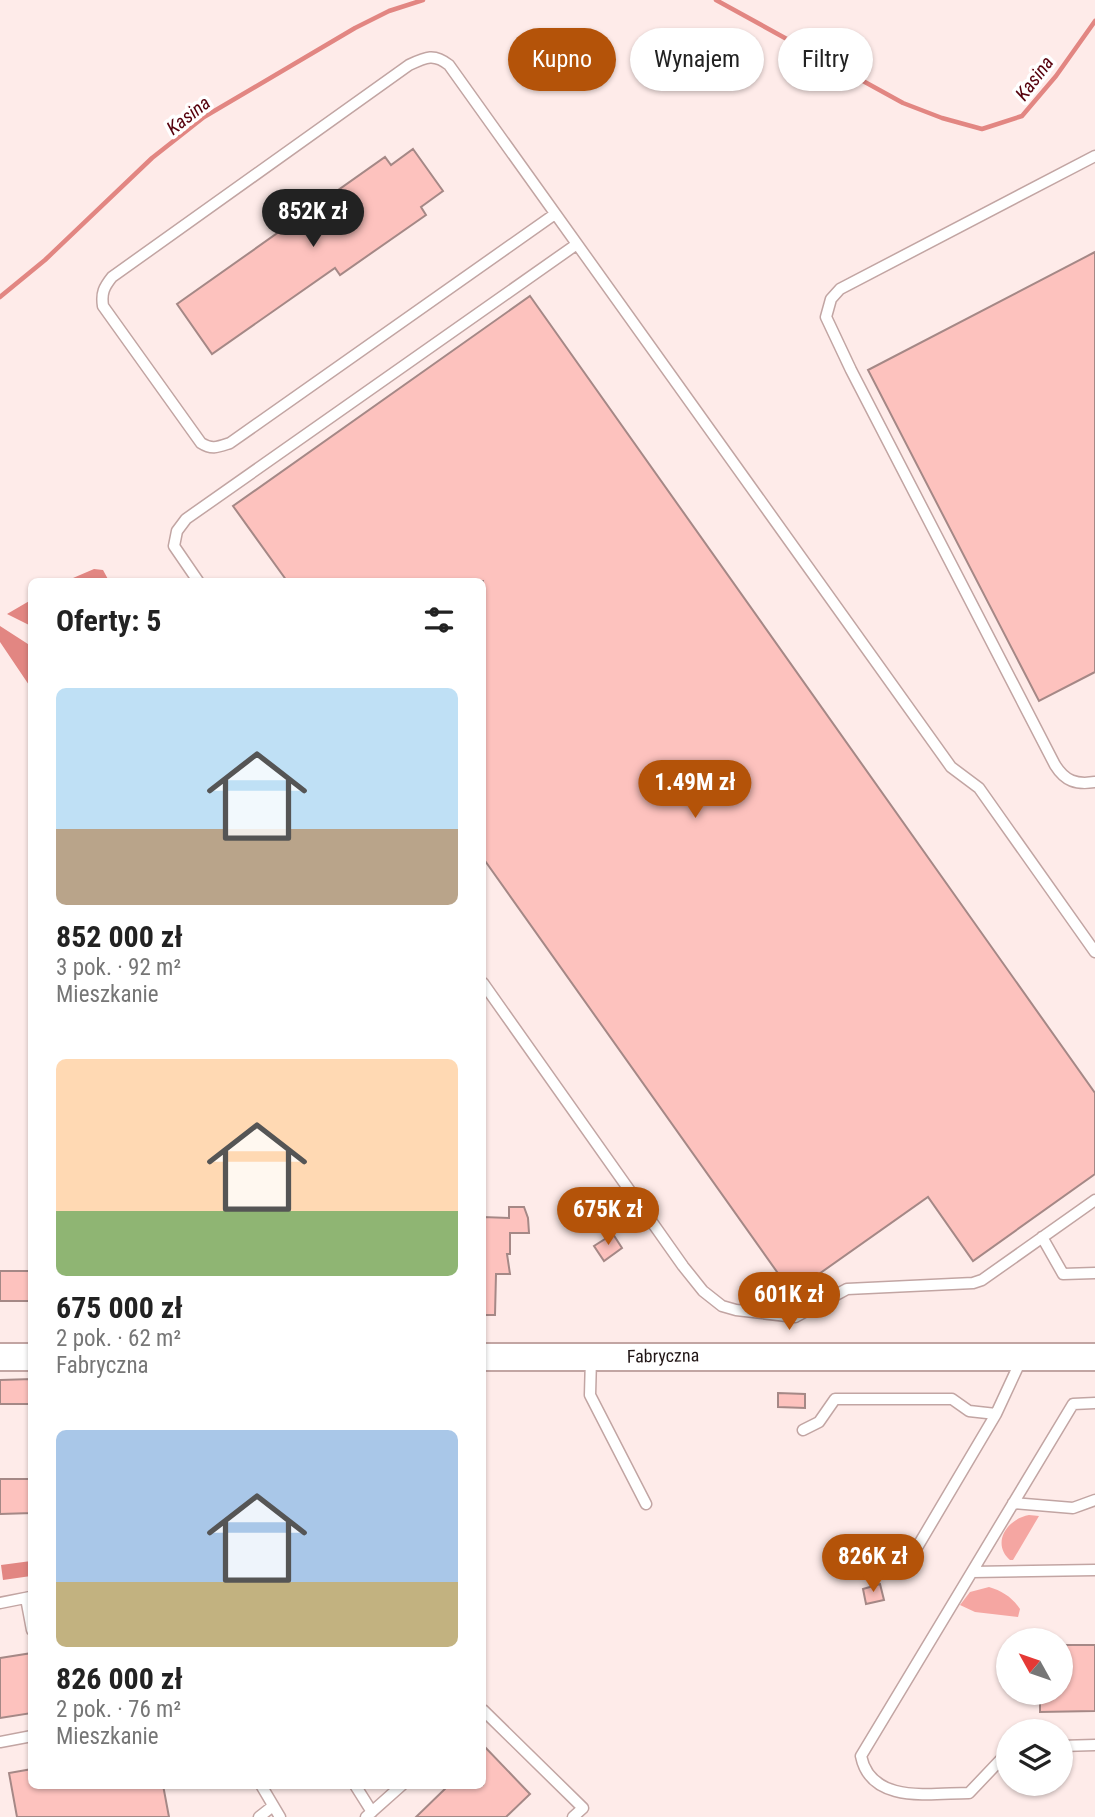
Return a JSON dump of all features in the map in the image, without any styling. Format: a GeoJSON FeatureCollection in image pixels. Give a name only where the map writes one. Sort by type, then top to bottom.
{"type":"FeatureCollection","features":[{"type":"Feature","properties":{"kind":"main road"},"geometry":{"type":"LineString","coordinates":[[0,1357],[28,1357]]}},
{"type":"Feature","properties":{"kind":"main road","name":"Fabryczna"},"geometry":{"type":"LineString","coordinates":[[486,1357],[1095,1357]]}},
{"type":"Feature","properties":{"kind":"lane"},"geometry":{"type":"LineString","coordinates":[[555,214],[230,443],[215,448],[208,448],[201,443],[103,306],[104,286],[112,277],[409,65],[425,58],[439,58],[449,65],[951,767],[979,788],[1095,952]]}},
{"type":"Feature","properties":{"kind":"lane"},"geometry":{"type":"LineString","coordinates":[[1095,156],[840,289],[831,299],[826,317],[850,370],[1055,765],[1069,780],[1077,784],[1095,782]]}},
{"type":"Feature","properties":{"kind":"lane"},"geometry":{"type":"LineString","coordinates":[[196,578],[174,546],[177,531],[186,519],[577,244]]}},
{"type":"Feature","properties":{"kind":"lane"},"geometry":{"type":"LineString","coordinates":[[486,987],[683,1266],[703,1291],[722,1306],[795,1317],[847,1289],[969,1284],[982,1280],[1095,1200]]}},
{"type":"Feature","properties":{"kind":"lane"},"geometry":{"type":"LineString","coordinates":[[1042,1237],[1063,1274],[1095,1273]]}},
{"type":"Feature","properties":{"kind":"lane"},"geometry":{"type":"LineString","coordinates":[[591,1357],[590,1395],[646,1504]]}},
{"type":"Feature","properties":{"kind":"lane"},"geometry":{"type":"LineString","coordinates":[[869,1574],[909,1561],[996,1414],[1022,1357]]}},
{"type":"Feature","properties":{"kind":"lane"},"geometry":{"type":"LineString","coordinates":[[803,1430],[818,1422],[835,1399],[952,1399],[969,1411],[996,1414]]}},
{"type":"Feature","properties":{"kind":"lane"},"geometry":{"type":"LineString","coordinates":[[996,1765],[969,1793],[898,1793],[886,1789],[864,1767],[862,1756],[1073,1404],[1095,1403]]}},
{"type":"Feature","properties":{"kind":"lane"},"geometry":{"type":"LineString","coordinates":[[1013,1503],[1073,1508],[1095,1500]]}},
{"type":"Feature","properties":{"kind":"lane"},"geometry":{"type":"LineString","coordinates":[[972,1572],[1095,1570]]}},
{"type":"Feature","properties":{"kind":"lane"},"geometry":{"type":"LineString","coordinates":[[0,1602],[28,1597]]}},
{"type":"Feature","properties":{"kind":"lane"},"geometry":{"type":"LineString","coordinates":[[486,1713],[583,1808],[573,1817]]}},
{"type":"Feature","properties":{"kind":"lane"},"geometry":{"type":"LineString","coordinates":[[0,1742],[28,1737]]}},
{"type":"Feature","properties":{"kind":"lane"},"geometry":{"type":"LineString","coordinates":[[1073,1746],[1095,1745]]}},
{"type":"Feature","properties":{"kind":"lane"},"geometry":{"type":"LineString","coordinates":[[263,1789],[280,1817]]}},
{"type":"Feature","properties":{"kind":"lane"},"geometry":{"type":"LineString","coordinates":[[357,1789],[369,1814],[397,1789]]}},
{"type":"Feature","properties":{"kind":"lane"},"geometry":{"type":"LineString","coordinates":[[259,1817],[273,1806]]}},
{"type":"Feature","properties":{"kind":"shaded area"},"geometry":{"type":"Polygon","coordinates":[[[94,569],[103,570],[107,578],[73,578],[94,569]]]}},
{"type":"Feature","properties":{"kind":"shaded area"},"geometry":{"type":"Polygon","coordinates":[[[28,602],[28,624],[7,614],[28,602]]]}},
{"type":"Feature","properties":{"kind":"shaded area"},"geometry":{"type":"Polygon","coordinates":[[[0,626],[28,644],[28,684],[0,642],[0,626]]]}},
{"type":"Feature","properties":{"kind":"shaded area"},"geometry":{"type":"Polygon","coordinates":[[[1029,1515],[1039,1516],[1013,1560],[1010,1560],[1002,1546],[1004,1533],[1014,1521],[1029,1515]]]}},
{"type":"Feature","properties":{"kind":"shaded area"},"geometry":{"type":"Polygon","coordinates":[[[28,1561],[28,1576],[3,1580],[1,1565],[28,1561]]]}},
{"type":"Feature","properties":{"kind":"shaded area"},"geometry":{"type":"Polygon","coordinates":[[[989,1587],[1014,1601],[1020,1609],[1018,1617],[975,1612],[960,1605],[970,1592],[989,1587]]]}},
{"type":"Feature","properties":{"kind":"building"},"geometry":{"type":"Polygon","coordinates":[[[413,149],[443,191],[421,207],[426,215],[340,275],[335,268],[212,354],[177,304],[385,157],[391,165],[413,149]]]}},
{"type":"Feature","properties":{"kind":"building"},"geometry":{"type":"Polygon","coordinates":[[[1095,252],[1095,672],[1039,701],[868,370],[1095,252]]]}},
{"type":"Feature","properties":{"kind":"building"},"geometry":{"type":"Polygon","coordinates":[[[530,296],[1095,1093],[1095,1174],[973,1261],[928,1197],[792,1293],[486,862],[486,578],[285,578],[233,506],[530,296]]]}},
{"type":"Feature","properties":{"kind":"building"},"geometry":{"type":"Polygon","coordinates":[[[509,1207],[524,1207],[529,1233],[510,1233],[510,1254],[507,1254],[510,1274],[496,1274],[495,1315],[486,1315],[486,1217],[509,1218],[509,1207]]]}},
{"type":"Feature","properties":{"kind":"building"},"geometry":{"type":"Polygon","coordinates":[[[613,1234],[622,1248],[604,1261],[594,1246],[613,1234]]]}},
{"type":"Feature","properties":{"kind":"building"},"geometry":{"type":"Polygon","coordinates":[[[0,1271],[28,1271],[28,1301],[0,1301],[0,1271]]]}},
{"type":"Feature","properties":{"kind":"building"},"geometry":{"type":"Polygon","coordinates":[[[28,1379],[28,1404],[0,1404],[0,1380],[28,1379]]]}},
{"type":"Feature","properties":{"kind":"building"},"geometry":{"type":"Polygon","coordinates":[[[778,1393],[805,1394],[805,1408],[778,1407],[778,1393]]]}},
{"type":"Feature","properties":{"kind":"building"},"geometry":{"type":"Polygon","coordinates":[[[0,1479],[28,1479],[28,1513],[0,1514],[0,1479]]]}},
{"type":"Feature","properties":{"kind":"building"},"geometry":{"type":"Polygon","coordinates":[[[880,1584],[884,1600],[866,1604],[863,1589],[880,1584]]]}},
{"type":"Feature","properties":{"kind":"building"},"geometry":{"type":"Polygon","coordinates":[[[1073,1645],[1095,1645],[1095,1711],[1040,1712],[1040,1705],[1073,1705],[1073,1645]]]}},
{"type":"Feature","properties":{"kind":"building"},"geometry":{"type":"Polygon","coordinates":[[[28,1654],[28,1714],[0,1718],[0,1658],[28,1654]]]}},
{"type":"Feature","properties":{"kind":"building"},"geometry":{"type":"Polygon","coordinates":[[[486,1748],[530,1794],[506,1817],[416,1817],[445,1789],[486,1789],[486,1748]]]}},
{"type":"Feature","properties":{"kind":"building"},"geometry":{"type":"Polygon","coordinates":[[[28,1770],[28,1789],[164,1789],[169,1817],[17,1817],[9,1773],[28,1770]]]}},
{"type":"Feature","properties":{"kind":"waterway","name":"Kasina"},"geometry":{"type":"LineString","coordinates":[[0,297],[45,260],[152,158],[204,117],[355,28],[389,11],[423,0]]}},
{"type":"Feature","properties":{"kind":"waterway","name":"Kasina"},"geometry":{"type":"LineString","coordinates":[[716,0],[903,103],[982,129],[1022,116],[1056,76],[1095,21]]}}]}
